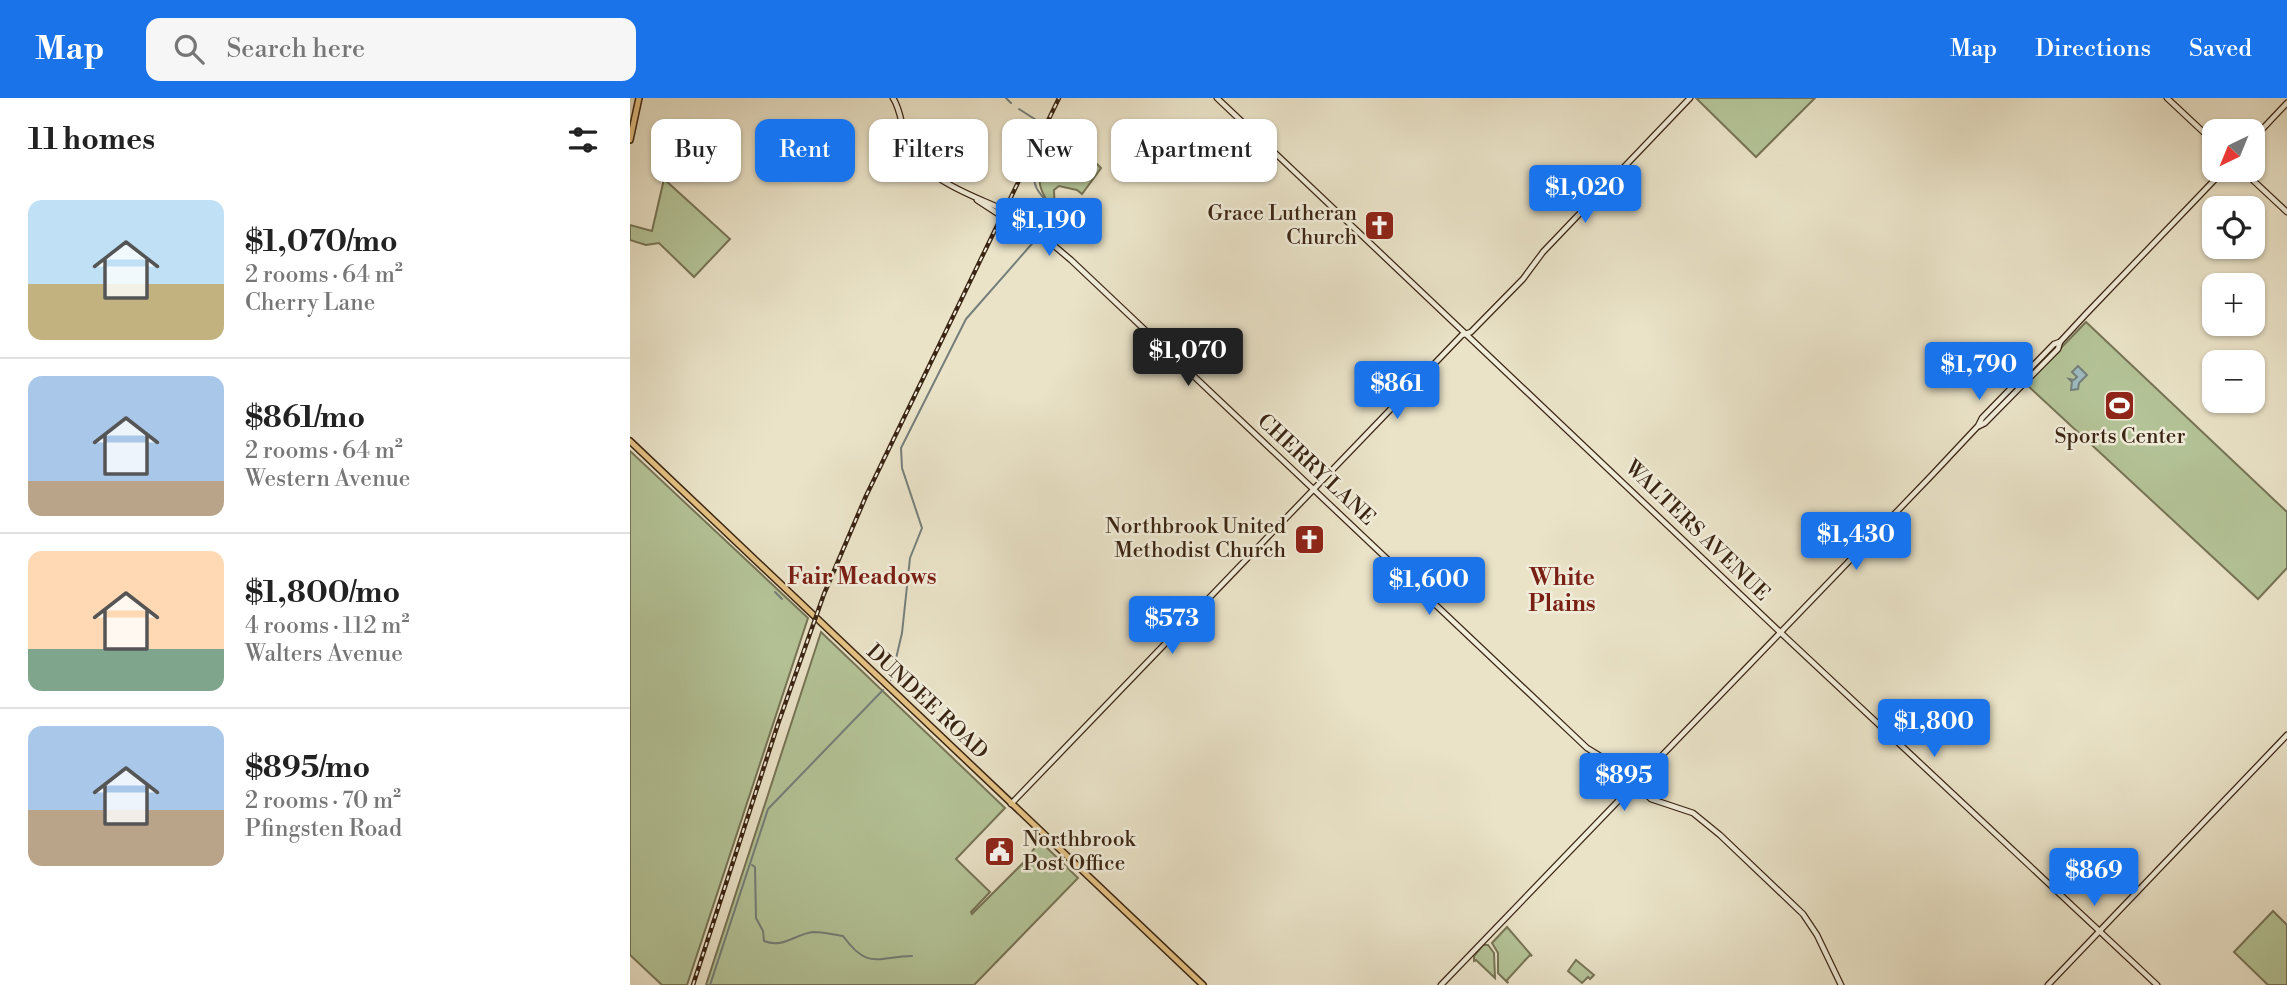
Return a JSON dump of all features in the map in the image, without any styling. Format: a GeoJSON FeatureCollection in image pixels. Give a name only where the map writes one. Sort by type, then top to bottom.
{"type":"FeatureCollection","features":[{"type":"Feature","properties":{"kind":"main road"},"geometry":{"type":"LineString","coordinates":[[630,140],[639,98]]}},
{"type":"Feature","properties":{"kind":"main road","name":"DUNDEE ROAD"},"geometry":{"type":"LineString","coordinates":[[630,441],[1203,985]]}},
{"type":"Feature","properties":{"kind":"street","name":"CHERRY LANE"},"geometry":{"type":"LineString","coordinates":[[894,98],[906,138],[914,152],[946,184],[973,197],[986,208],[1026,222],[1079,267],[1587,748],[1616,767],[1651,799],[1681,808],[1702,819],[1792,903],[1813,928],[1841,985]]}},
{"type":"Feature","properties":{"kind":"street","name":"WALTERS AVENUE"},"geometry":{"type":"LineString","coordinates":[[1217,98],[2157,985]]}},
{"type":"Feature","properties":{"kind":"street"},"geometry":{"type":"LineString","coordinates":[[1011,804],[1461,336],[1523,279],[1551,243],[1690,98]]}},
{"type":"Feature","properties":{"kind":"street"},"geometry":{"type":"LineString","coordinates":[[2167,98],[2202,131]]}},
{"type":"Feature","properties":{"kind":"street"},"geometry":{"type":"LineString","coordinates":[[2265,126],[2287,103]]}},
{"type":"Feature","properties":{"kind":"street"},"geometry":{"type":"LineString","coordinates":[[1978,426],[1985,423],[2058,349],[2060,342],[2213,182]]}},
{"type":"Feature","properties":{"kind":"street"},"geometry":{"type":"LineString","coordinates":[[2255,182],[2287,212]]}},
{"type":"Feature","properties":{"kind":"street"},"geometry":{"type":"LineString","coordinates":[[1441,985],[1978,426],[1982,418],[2026,372],[2054,344],[2060,342]]}},
{"type":"Feature","properties":{"kind":"street"},"geometry":{"type":"LineString","coordinates":[[2026,372],[2031,376]]}},
{"type":"Feature","properties":{"kind":"street"},"geometry":{"type":"LineString","coordinates":[[2048,985],[2287,735]]}},
{"type":"Feature","properties":{"kind":"green space"},"geometry":{"type":"Polygon","coordinates":[[[1696,98],[1815,98],[1756,157],[1696,98]]]}},
{"type":"Feature","properties":{"kind":"green space"},"geometry":{"type":"Polygon","coordinates":[[[663,182],[667,182],[730,239],[694,277],[659,243],[646,245],[630,240],[630,225],[652,231],[663,182]]]}},
{"type":"Feature","properties":{"kind":"green space"},"geometry":{"type":"Polygon","coordinates":[[[1040,182],[1091,182],[1082,194],[1077,190],[1059,186],[1054,190],[1055,216],[1040,182]]]}},
{"type":"Feature","properties":{"kind":"green space"},"geometry":{"type":"Polygon","coordinates":[[[2086,322],[2287,512],[2287,568],[2258,599],[2026,384],[2086,322]]]}},
{"type":"Feature","properties":{"kind":"green space"},"geometry":{"type":"Polygon","coordinates":[[[630,451],[808,618],[687,985],[662,985],[630,955],[630,451]]]}},
{"type":"Feature","properties":{"kind":"green space"},"geometry":{"type":"Polygon","coordinates":[[[821,632],[1005,808],[956,859],[990,892],[972,914],[1024,862],[1040,841],[1078,878],[974,985],[706,985],[821,632]]]}},
{"type":"Feature","properties":{"kind":"green space"},"geometry":{"type":"Polygon","coordinates":[[[2273,911],[2287,925],[2287,985],[2268,985],[2234,952],[2273,911]]]}},
{"type":"Feature","properties":{"kind":"green space"},"geometry":{"type":"Polygon","coordinates":[[[1507,927],[1532,956],[1530,955],[1507,980],[1508,983],[1498,973],[1498,953],[1492,943],[1507,927]]]}},
{"type":"Feature","properties":{"kind":"green space"},"geometry":{"type":"Polygon","coordinates":[[[1483,945],[1488,945],[1494,953],[1495,978],[1474,961],[1474,956],[1483,945]]]}},
{"type":"Feature","properties":{"kind":"green space"},"geometry":{"type":"Polygon","coordinates":[[[1576,960],[1594,975],[1582,983],[1568,971],[1576,960]]]}},
{"type":"Feature","properties":{"kind":"water"},"geometry":{"type":"Polygon","coordinates":[[[2078,366],[2087,375],[2079,383],[2078,389],[2071,390],[2072,382],[2069,379],[2074,380],[2077,377],[2072,372],[2078,366]]]}},
{"type":"Feature","properties":{"kind":"waterway"},"geometry":{"type":"LineString","coordinates":[[1006,98],[1011,103]]}},
{"type":"Feature","properties":{"kind":"waterway"},"geometry":{"type":"LineString","coordinates":[[1019,109],[1035,119]]}},
{"type":"Feature","properties":{"kind":"waterway"},"geometry":{"type":"LineString","coordinates":[[1035,182],[1048,205],[1048,219],[1044,230]]}},
{"type":"Feature","properties":{"kind":"waterway"},"geometry":{"type":"LineString","coordinates":[[891,680],[902,633],[910,558],[922,528],[902,468],[901,448],[966,319],[1037,238]]}},
{"type":"Feature","properties":{"kind":"waterway"},"geometry":{"type":"LineString","coordinates":[[775,592],[782,599]]}},
{"type":"Feature","properties":{"kind":"waterway"},"geometry":{"type":"LineString","coordinates":[[710,985],[768,809],[883,690]]}},
{"type":"Feature","properties":{"kind":"waterway"},"geometry":{"type":"LineString","coordinates":[[752,865],[755,867],[756,918],[763,931],[764,941],[778,943],[808,933],[821,932],[843,936],[866,958],[912,956]]}},
{"type":"Feature","properties":{"kind":"railway"},"geometry":{"type":"LineString","coordinates":[[693,985],[778,724],[824,594],[866,496],[1059,98]]}},
{"type":"Feature","properties":{"kind":"place","name":"Grace Lutheran Church"},"geometry":{"type":"Point","coordinates":[1380,226]}},
{"type":"Feature","properties":{"kind":"place","name":"Sports Center"},"geometry":{"type":"Point","coordinates":[2120,405]}},
{"type":"Feature","properties":{"kind":"place","name":"Northbrook United Methodist Church"},"geometry":{"type":"Point","coordinates":[1309,539]}},
{"type":"Feature","properties":{"kind":"place","name":"Northbrook Post Office"},"geometry":{"type":"Point","coordinates":[1000,852]}},
{"type":"Feature","properties":{"kind":"district","name":"Fair Meadows"},"geometry":{"type":"Point","coordinates":[862,577]}},
{"type":"Feature","properties":{"kind":"district","name":"White Plains"},"geometry":{"type":"Point","coordinates":[1562,591]}}]}
